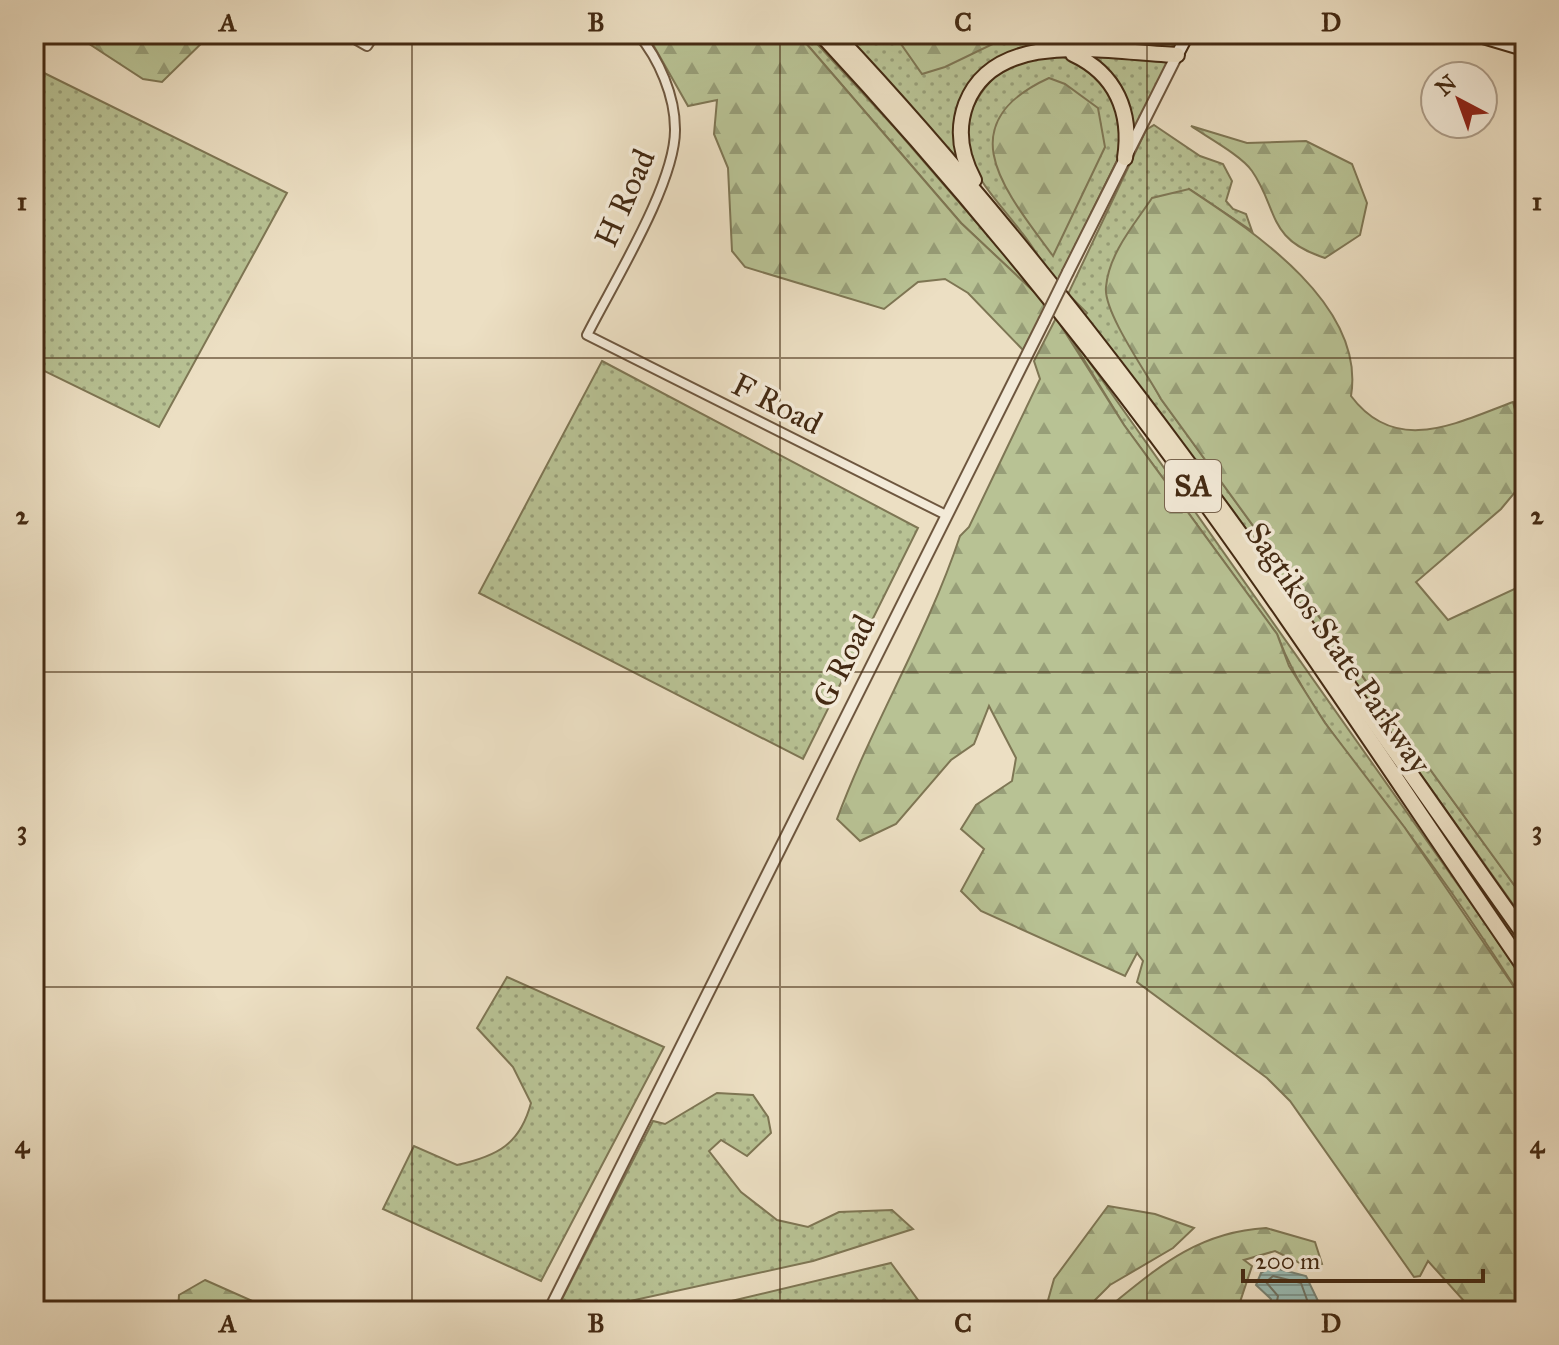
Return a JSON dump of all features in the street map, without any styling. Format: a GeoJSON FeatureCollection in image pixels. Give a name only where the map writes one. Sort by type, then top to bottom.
{"type":"FeatureCollection","features":[{"type":"Feature","properties":{"kind":"highway","name":"Sagtikos State Parkway"},"geometry":{"type":"LineString","coordinates":[[821,34],[997,233],[1159,440],[1525,968]]}},
{"type":"Feature","properties":{"kind":"highway","name":"Sagtikos State Parkway"},"geometry":{"type":"LineString","coordinates":[[835,34],[993,212],[1143,401],[1525,936]]}},
{"type":"Feature","properties":{"kind":"highway"},"geometry":{"type":"LineString","coordinates":[[993,212],[962,151],[961,124],[966,104],[977,84],[1004,61],[1034,51],[1177,55]]}},
{"type":"Feature","properties":{"kind":"highway"},"geometry":{"type":"LineString","coordinates":[[1065,51],[1095,67],[1118,94],[1128,131],[1125,158]]}},
{"type":"Feature","properties":{"kind":"main road","name":"G Road"},"geometry":{"type":"LineString","coordinates":[[1177,55],[1188,34]]}},
{"type":"Feature","properties":{"kind":"main road"},"geometry":{"type":"LineString","coordinates":[[1471,34],[1525,50]]}},
{"type":"Feature","properties":{"kind":"street"},"geometry":{"type":"LineString","coordinates":[[346,34],[367,46],[375,34]]}},
{"type":"Feature","properties":{"kind":"street","name":"H Road"},"geometry":{"type":"LineString","coordinates":[[587,335],[659,191],[674,148],[676,128],[668,90],[656,61],[638,34]]}},
{"type":"Feature","properties":{"kind":"street","name":"G Road"},"geometry":{"type":"LineString","coordinates":[[549,1311],[1177,55]]}},
{"type":"Feature","properties":{"kind":"street","name":"F Road"},"geometry":{"type":"LineString","coordinates":[[587,335],[946,515]]}},
{"type":"Feature","properties":{"kind":"green space"},"geometry":{"type":"Polygon","coordinates":[[[74,34],[211,34],[162,82],[143,79],[74,34]]]}},
{"type":"Feature","properties":{"kind":"green space"},"geometry":{"type":"Polygon","coordinates":[[[647,34],[798,34],[961,223],[1047,304],[1023,350],[968,293],[945,279],[918,282],[884,309],[745,267],[732,251],[728,168],[714,134],[717,100],[688,106],[647,34]]]}},
{"type":"Feature","properties":{"kind":"green space"},"geometry":{"type":"Polygon","coordinates":[[[798,34],[808,34],[894,127],[1047,304],[961,223],[798,34]]]}},
{"type":"Feature","properties":{"kind":"green space"},"geometry":{"type":"Polygon","coordinates":[[[842,34],[1181,34],[1170,49],[1024,49],[973,83],[959,162],[842,34]]]}},
{"type":"Feature","properties":{"kind":"green space"},"geometry":{"type":"Polygon","coordinates":[[[894,34],[1067,34],[1003,39],[945,67],[922,74],[894,34]]]}},
{"type":"Feature","properties":{"kind":"green space"},"geometry":{"type":"Polygon","coordinates":[[[1090,56],[1170,60],[1133,132],[1090,56]]]}},
{"type":"Feature","properties":{"kind":"green space"},"geometry":{"type":"Polygon","coordinates":[[[1063,57],[1095,72],[1113,93],[1125,144],[1057,283],[975,169],[968,152],[966,134],[970,115],[980,95],[997,75],[1026,60],[1063,57]]]}},
{"type":"Feature","properties":{"kind":"green space"},"geometry":{"type":"Polygon","coordinates":[[[34,68],[287,193],[159,427],[34,366],[34,68]]]}},
{"type":"Feature","properties":{"kind":"green space"},"geometry":{"type":"Polygon","coordinates":[[[1049,78],[1065,84],[1098,108],[1105,147],[1053,256],[1004,184],[995,161],[993,138],[1000,117],[1018,97],[1049,78]]]}},
{"type":"Feature","properties":{"kind":"green space"},"geometry":{"type":"Polygon","coordinates":[[[1154,125],[1200,156],[1223,164],[1232,181],[1226,201],[1233,209],[1246,214],[1252,231],[1189,189],[1111,310],[1161,399],[1525,900],[1525,921],[1232,509],[1084,316],[1087,313],[1068,294],[1146,130],[1154,125]]]}},
{"type":"Feature","properties":{"kind":"green space"},"geometry":{"type":"Polygon","coordinates":[[[1191,126],[1247,143],[1306,141],[1352,164],[1367,203],[1360,235],[1325,258],[1292,242],[1276,222],[1260,185],[1247,165],[1191,126]]]}},
{"type":"Feature","properties":{"kind":"green space"},"geometry":{"type":"Polygon","coordinates":[[[1189,189],[1273,249],[1300,274],[1323,302],[1341,331],[1351,363],[1351,396],[1369,414],[1387,425],[1407,430],[1428,429],[1449,425],[1513,402],[1522,436],[1521,485],[1501,509],[1416,582],[1448,620],[1525,584],[1525,900],[1161,399],[1119,327],[1107,298],[1106,287],[1117,251],[1152,198],[1189,189]]]}},
{"type":"Feature","properties":{"kind":"green space"},"geometry":{"type":"Polygon","coordinates":[[[1057,316],[1487,926],[1525,983],[1525,1003],[1436,870],[1317,711],[1288,661],[1277,634],[1124,425],[1057,316]]]}},
{"type":"Feature","properties":{"kind":"green space"},"geometry":{"type":"Polygon","coordinates":[[[1056,318],[1124,425],[1277,634],[1289,666],[1325,723],[1405,828],[1525,1003],[1525,1311],[1473,1311],[1428,1261],[1420,1276],[1414,1277],[1290,1101],[1267,1078],[1137,982],[1143,961],[1137,953],[1125,976],[981,911],[961,891],[984,849],[961,829],[976,805],[1012,781],[1016,758],[989,706],[974,744],[951,760],[896,824],[860,841],[837,819],[932,608],[960,536],[969,527],[1040,379],[1034,361],[1056,318]]]}},
{"type":"Feature","properties":{"kind":"green space"},"geometry":{"type":"Polygon","coordinates":[[[602,361],[918,528],[803,759],[479,593],[602,361]]]}},
{"type":"Feature","properties":{"kind":"green space"},"geometry":{"type":"Polygon","coordinates":[[[507,977],[664,1047],[541,1281],[383,1209],[414,1146],[457,1165],[496,1152],[521,1129],[531,1103],[513,1067],[477,1028],[507,977]]]}},
{"type":"Feature","properties":{"kind":"green space"},"geometry":{"type":"Polygon","coordinates":[[[717,1093],[753,1095],[768,1117],[771,1133],[747,1156],[721,1140],[709,1151],[741,1192],[777,1220],[808,1227],[839,1212],[892,1210],[913,1229],[813,1261],[589,1310],[560,1303],[653,1121],[665,1124],[717,1093]]]}},
{"type":"Feature","properties":{"kind":"green space"},"geometry":{"type":"Polygon","coordinates":[[[1108,1206],[1155,1214],[1194,1228],[1173,1248],[1110,1285],[1084,1311],[1045,1311],[1054,1279],[1108,1206]]]}},
{"type":"Feature","properties":{"kind":"green space"},"geometry":{"type":"Polygon","coordinates":[[[1266,1228],[1315,1242],[1322,1264],[1306,1266],[1275,1251],[1244,1260],[1252,1266],[1237,1311],[1104,1311],[1178,1255],[1218,1237],[1266,1228]]]}},
{"type":"Feature","properties":{"kind":"green space"},"geometry":{"type":"Polygon","coordinates":[[[891,1263],[926,1311],[689,1311],[891,1263]]]}},
{"type":"Feature","properties":{"kind":"green space"},"geometry":{"type":"Polygon","coordinates":[[[205,1280],[275,1311],[178,1311],[179,1295],[205,1280]]]}},
{"type":"Feature","properties":{"kind":"water"},"geometry":{"type":"Polygon","coordinates":[[[1271,1267],[1306,1276],[1320,1305],[1318,1311],[1255,1311],[1269,1306],[1271,1299],[1256,1285],[1261,1273],[1271,1267]]]}}]}
